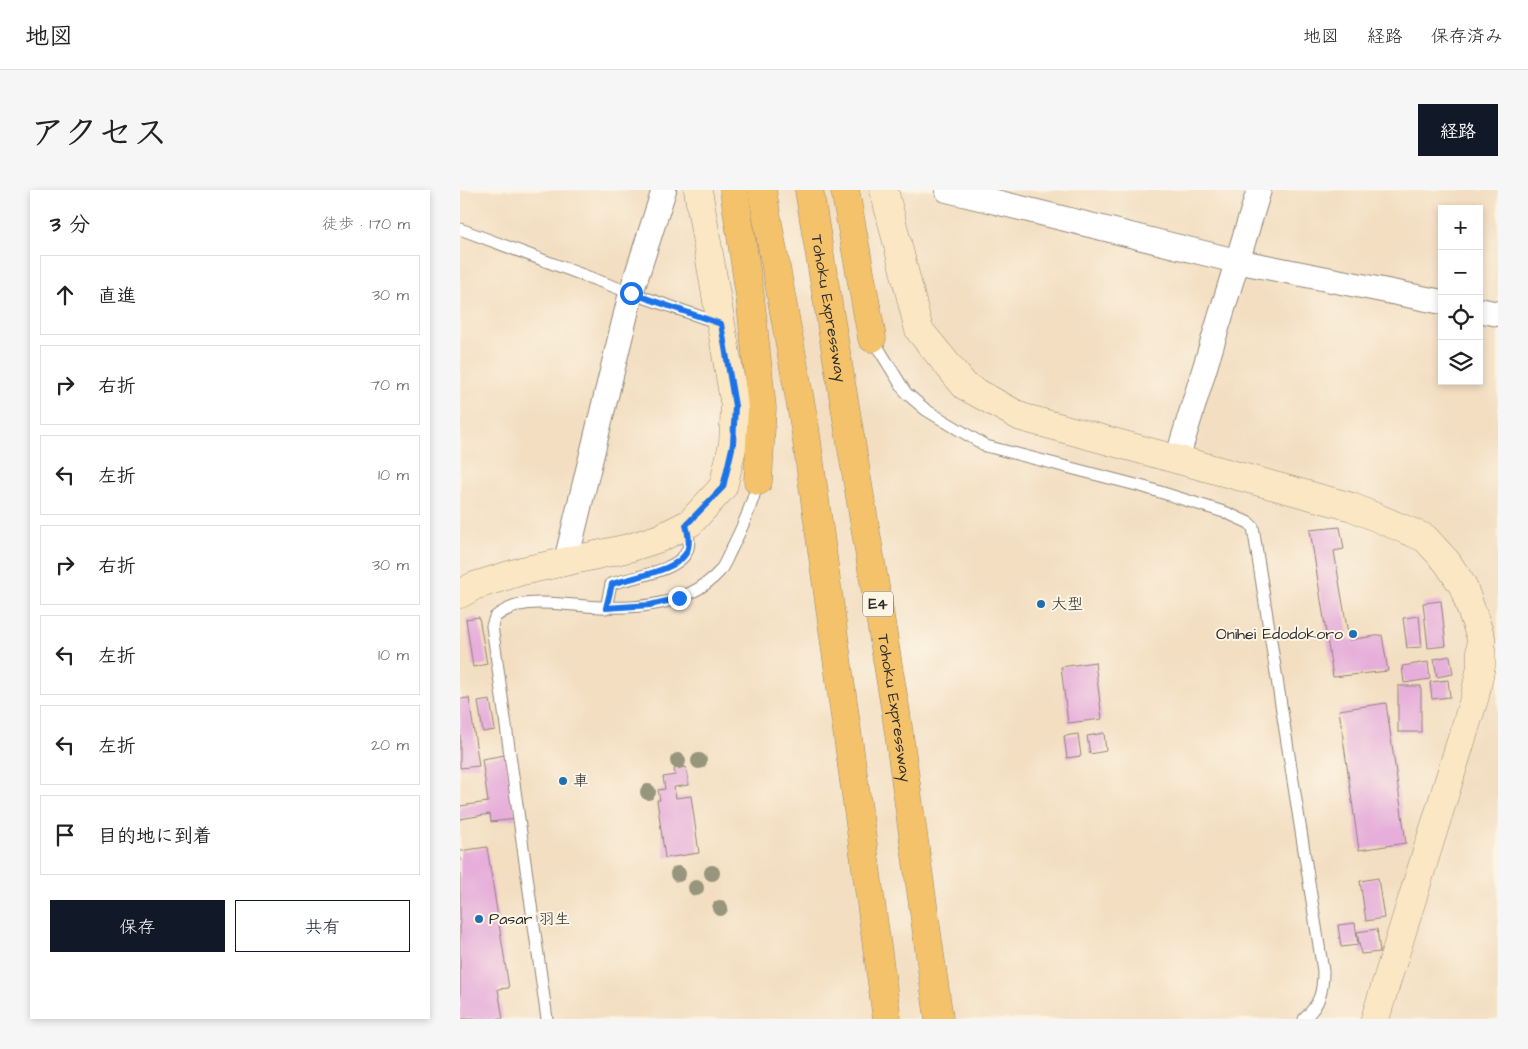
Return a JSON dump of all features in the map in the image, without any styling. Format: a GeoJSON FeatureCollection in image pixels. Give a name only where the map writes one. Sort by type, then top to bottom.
{"type":"FeatureCollection","features":[{"type":"Feature","properties":{"kind":"highway"},"geometry":{"type":"LineString","coordinates":[[734,190],[750,296],[762,408],[758,481]]}},
{"type":"Feature","properties":{"kind":"highway"},"geometry":{"type":"LineString","coordinates":[[762,190],[805,428],[887,1019]]}},
{"type":"Feature","properties":{"kind":"highway","name":"Tohoku Expressway"},"geometry":{"type":"LineString","coordinates":[[809,190],[894,704],[939,1019]]}},
{"type":"Feature","properties":{"kind":"highway"},"geometry":{"type":"LineString","coordinates":[[845,190],[872,338]]}},
{"type":"Feature","properties":{"kind":"street"},"geometry":{"type":"LineString","coordinates":[[566,561],[631,293],[664,190]]}},
{"type":"Feature","properties":{"kind":"street"},"geometry":{"type":"LineString","coordinates":[[460,594],[496,578],[629,548],[660,538],[686,525],[723,487],[733,444],[735,406],[698,190]]}},
{"type":"Feature","properties":{"kind":"street"},"geometry":{"type":"LineString","coordinates":[[884,190],[919,330],[965,386],[1021,417],[1352,507],[1425,538],[1447,562],[1463,586],[1481,638],[1481,666],[1475,696],[1375,1019]]}},
{"type":"Feature","properties":{"kind":"street"},"geometry":{"type":"LineString","coordinates":[[946,190],[1236,261],[1438,301]]}},
{"type":"Feature","properties":{"kind":"street"},"geometry":{"type":"LineString","coordinates":[[1177,459],[1259,190]]}},
{"type":"Feature","properties":{"kind":"street"},"geometry":{"type":"LineString","coordinates":[[1483,311],[1498,314]]}},
{"type":"Feature","properties":{"kind":"lane"},"geometry":{"type":"LineString","coordinates":[[460,229],[631,293],[721,324]]}},
{"type":"Feature","properties":{"kind":"lane"},"geometry":{"type":"LineString","coordinates":[[872,338],[906,393],[926,410],[986,446],[1144,487],[1227,513],[1249,523],[1253,527],[1323,971],[1323,987],[1320,1001],[1304,1019]]}},
{"type":"Feature","properties":{"kind":"lane"},"geometry":{"type":"LineString","coordinates":[[547,1019],[492,626],[495,617],[515,605],[528,602],[606,608],[650,605],[679,598],[700,588],[720,571],[749,516],[758,481]]}},
{"type":"Feature","properties":{"kind":"lane"},"geometry":{"type":"LineString","coordinates":[[606,608],[612,584],[680,562],[688,550],[689,539],[686,525]]}},
{"type":"Feature","properties":{"kind":"building"},"geometry":{"type":"Polygon","coordinates":[[[1340,527],[1344,549],[1334,551],[1349,640],[1382,635],[1388,671],[1333,677],[1310,530],[1340,527]]]}},
{"type":"Feature","properties":{"kind":"building"},"geometry":{"type":"Polygon","coordinates":[[[1441,601],[1446,646],[1428,648],[1423,603],[1441,601]]]}},
{"type":"Feature","properties":{"kind":"building"},"geometry":{"type":"Polygon","coordinates":[[[1419,616],[1422,647],[1407,648],[1403,618],[1419,616]]]}},
{"type":"Feature","properties":{"kind":"building"},"geometry":{"type":"Polygon","coordinates":[[[479,617],[487,664],[473,667],[466,619],[479,617]]]}},
{"type":"Feature","properties":{"kind":"building"},"geometry":{"type":"Polygon","coordinates":[[[1450,656],[1453,674],[1437,677],[1434,659],[1450,656]]]}},
{"type":"Feature","properties":{"kind":"building"},"geometry":{"type":"Polygon","coordinates":[[[1095,662],[1102,719],[1068,723],[1061,667],[1095,662]]]}},
{"type":"Feature","properties":{"kind":"building"},"geometry":{"type":"Polygon","coordinates":[[[1428,662],[1430,679],[1404,683],[1402,666],[1428,662]]]}},
{"type":"Feature","properties":{"kind":"building"},"geometry":{"type":"Polygon","coordinates":[[[1448,680],[1450,697],[1432,699],[1430,682],[1448,680]]]}},
{"type":"Feature","properties":{"kind":"building"},"geometry":{"type":"Polygon","coordinates":[[[1398,686],[1421,686],[1421,732],[1398,732],[1398,686]]]}},
{"type":"Feature","properties":{"kind":"building"},"geometry":{"type":"Polygon","coordinates":[[[469,698],[479,766],[460,768],[460,699],[469,698]]]}},
{"type":"Feature","properties":{"kind":"building"},"geometry":{"type":"Polygon","coordinates":[[[490,700],[495,730],[483,732],[478,702],[490,700]]]}},
{"type":"Feature","properties":{"kind":"building"},"geometry":{"type":"Polygon","coordinates":[[[1386,703],[1406,843],[1359,850],[1339,710],[1386,703]]]}},
{"type":"Feature","properties":{"kind":"building"},"geometry":{"type":"Polygon","coordinates":[[[1104,733],[1106,751],[1090,754],[1087,736],[1104,733]]]}},
{"type":"Feature","properties":{"kind":"building"},"geometry":{"type":"Polygon","coordinates":[[[1078,734],[1081,756],[1067,758],[1064,736],[1078,734]]]}},
{"type":"Feature","properties":{"kind":"building"},"geometry":{"type":"Polygon","coordinates":[[[505,755],[516,819],[491,822],[490,814],[460,819],[460,806],[488,802],[482,759],[505,755]]]}},
{"type":"Feature","properties":{"kind":"building"},"geometry":{"type":"Polygon","coordinates":[[[686,767],[689,785],[674,787],[676,798],[691,796],[699,853],[665,858],[657,800],[660,800],[658,790],[665,789],[663,777],[675,775],[674,769],[686,767]]]}},
{"type":"Feature","properties":{"kind":"building","name":"Pasar 羽生"},"geometry":{"type":"Polygon","coordinates":[[[487,847],[509,988],[498,989],[503,1019],[460,1019],[460,851],[487,847]]]}},
{"type":"Feature","properties":{"kind":"building"},"geometry":{"type":"Polygon","coordinates":[[[1378,878],[1384,918],[1366,921],[1360,881],[1378,878]]]}},
{"type":"Feature","properties":{"kind":"building"},"geometry":{"type":"Polygon","coordinates":[[[1355,923],[1358,945],[1341,947],[1338,925],[1355,923]]]}},
{"type":"Feature","properties":{"kind":"building"},"geometry":{"type":"Polygon","coordinates":[[[1377,929],[1380,952],[1361,954],[1357,932],[1377,929]]]}},
{"type":"Feature","properties":{"kind":"place","name":"大型"},"geometry":{"type":"Point","coordinates":[1041,604]}},
{"type":"Feature","properties":{"kind":"place","name":"Onihei Edodokoro"},"geometry":{"type":"Point","coordinates":[1353,634]}},
{"type":"Feature","properties":{"kind":"place","name":"車"},"geometry":{"type":"Point","coordinates":[563,781]}},
{"type":"Feature","properties":{"kind":"place","name":"Pasar 羽生"},"geometry":{"type":"Point","coordinates":[479,919]}},
{"type":"Feature","properties":{"kind":"route"},"geometry":{"type":"LineString","coordinates":[[631,293],[721,324],[735,406],[733,444],[723,487],[686,525],[689,539],[688,550],[680,562],[612,584],[609,589],[606,608],[650,605],[679,598]]}}]}
